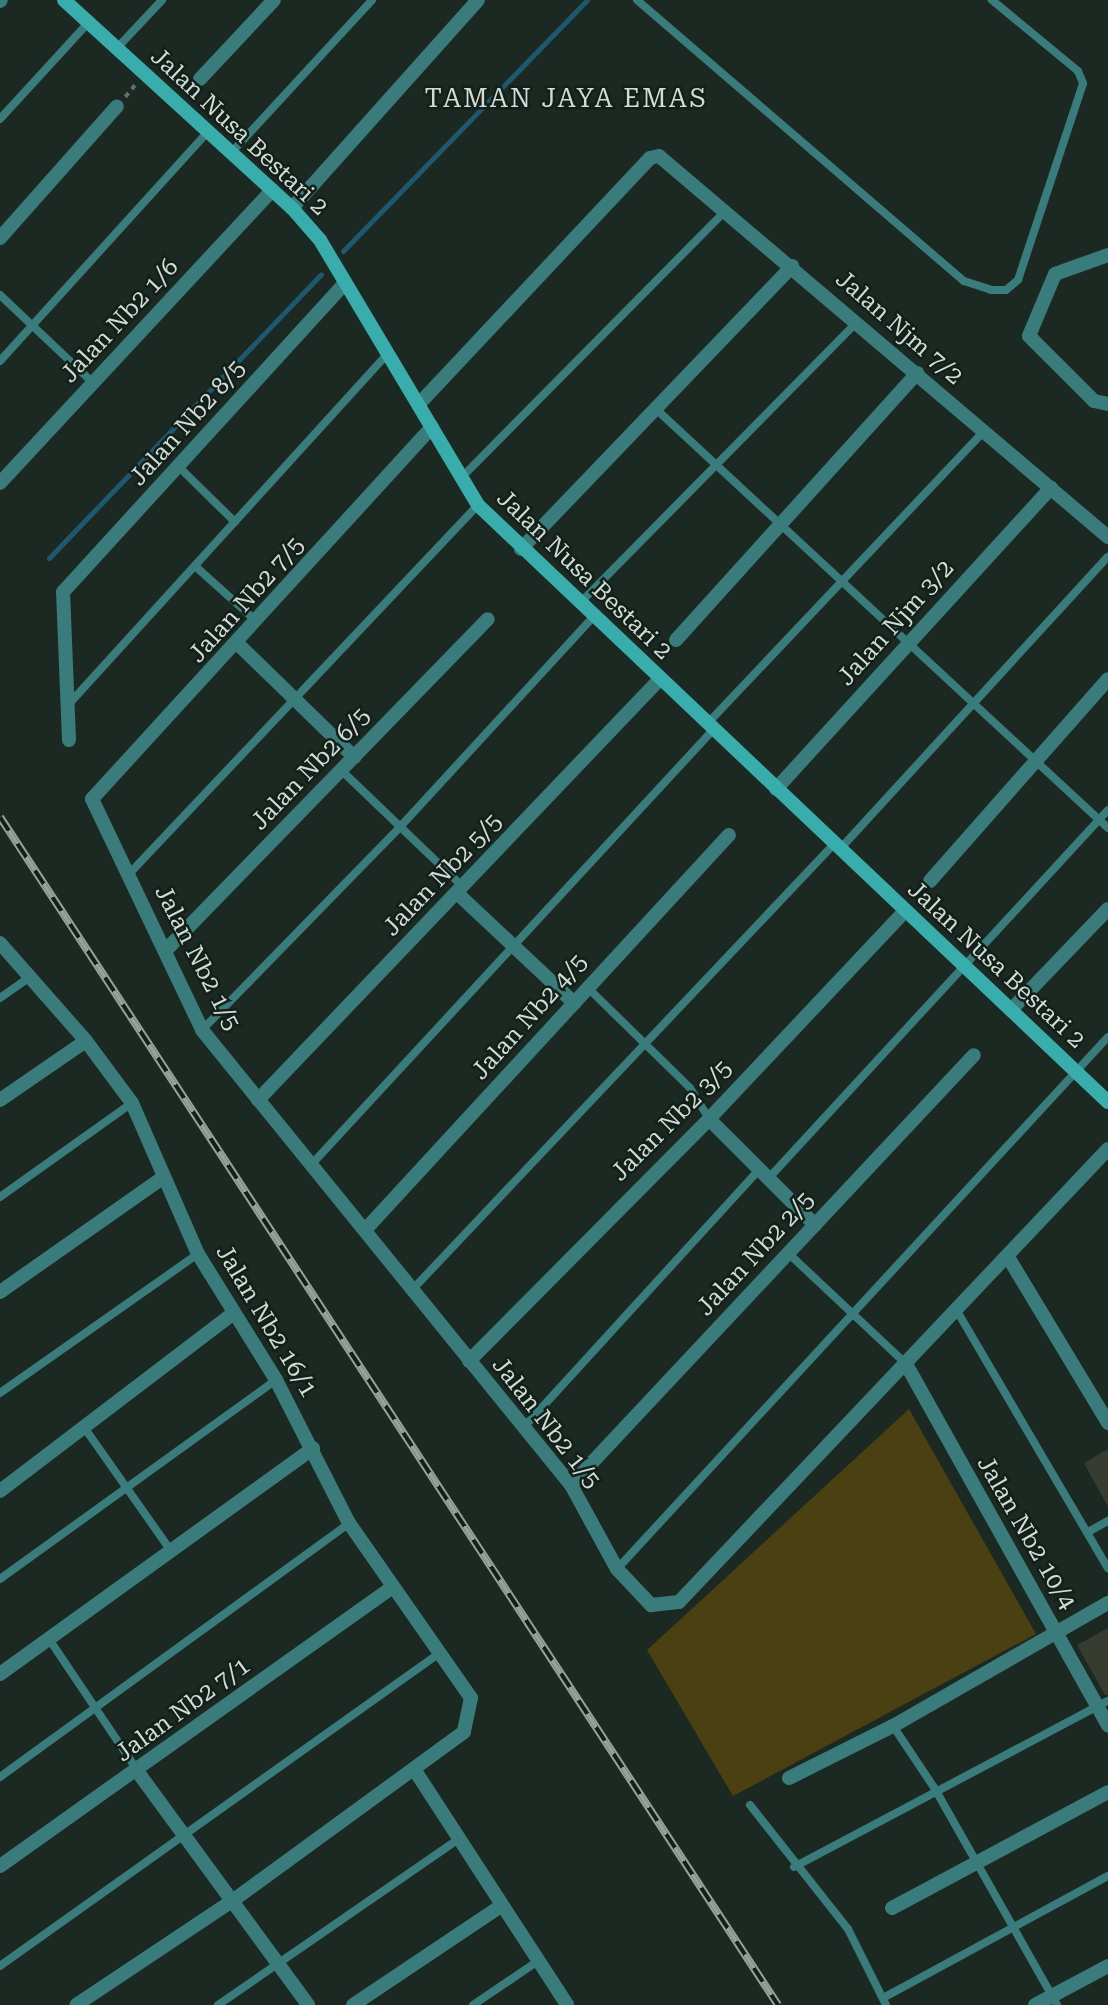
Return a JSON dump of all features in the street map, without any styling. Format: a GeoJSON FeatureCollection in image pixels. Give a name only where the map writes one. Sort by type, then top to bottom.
{"type":"FeatureCollection","features":[{"type":"Feature","properties":{"kind":"street","name":"Jalan Nusa Bestari 2"},"geometry":{"type":"LineString","coordinates":[[64,0],[292,208],[345,283],[478,505],[659,680],[1108,1102]]}},
{"type":"Feature","properties":{"kind":"street"},"geometry":{"type":"LineString","coordinates":[[200,79],[274,0]]}},
{"type":"Feature","properties":{"kind":"street"},"geometry":{"type":"LineString","coordinates":[[292,208],[478,0]]}},
{"type":"Feature","properties":{"kind":"street"},"geometry":{"type":"LineString","coordinates":[[0,238],[117,106]]}},
{"type":"Feature","properties":{"kind":"street","name":"Jalan Njm 7/2"},"geometry":{"type":"LineString","coordinates":[[419,404],[650,158],[659,156],[727,209],[1108,537]]}},
{"type":"Feature","properties":{"kind":"street","name":"Jalan Nb2 1/6"},"geometry":{"type":"LineString","coordinates":[[0,483],[272,190]]}},
{"type":"Feature","properties":{"kind":"street"},"geometry":{"type":"LineString","coordinates":[[1107,404],[1094,401],[1028,336],[1055,274],[1108,255]]}},
{"type":"Feature","properties":{"kind":"street"},"geometry":{"type":"LineString","coordinates":[[521,549],[793,266]]}},
{"type":"Feature","properties":{"kind":"street","name":"Jalan Nb2 8/5"},"geometry":{"type":"LineString","coordinates":[[66,707],[63,592],[180,468],[345,283]]}},
{"type":"Feature","properties":{"kind":"street"},"geometry":{"type":"LineString","coordinates":[[676,640],[917,373]]}},
{"type":"Feature","properties":{"kind":"street","name":"Jalan Nb2 7/5"},"geometry":{"type":"LineString","coordinates":[[92,799],[239,645],[432,427]]}},
{"type":"Feature","properties":{"kind":"street","name":"Jalan Njm 3/2"},"geometry":{"type":"LineString","coordinates":[[776,789],[1051,488]]}},
{"type":"Feature","properties":{"kind":"street","name":"Jalan Nb2 6/5"},"geometry":{"type":"LineString","coordinates":[[167,950],[488,619]]}},
{"type":"Feature","properties":{"kind":"street"},"geometry":{"type":"LineString","coordinates":[[239,645],[354,757]]}},
{"type":"Feature","properties":{"kind":"street"},"geometry":{"type":"LineString","coordinates":[[929,881],[1033,758],[1108,679]]}},
{"type":"Feature","properties":{"kind":"street","name":"Jalan Nb2 5/5"},"geometry":{"type":"LineString","coordinates":[[258,1100],[659,680]]}},
{"type":"Feature","properties":{"kind":"street"},"geometry":{"type":"LineString","coordinates":[[66,707],[69,740]]}},
{"type":"Feature","properties":{"kind":"street","name":"Jalan Nb2 1/5"},"geometry":{"type":"LineString","coordinates":[[92,799],[167,950],[202,1030],[469,1361],[525,1426],[571,1485],[617,1569],[651,1605],[679,1602],[1108,1149]]}},
{"type":"Feature","properties":{"kind":"street","name":"Jalan Nb2 4/5"},"geometry":{"type":"LineString","coordinates":[[365,1230],[729,835]]}},
{"type":"Feature","properties":{"kind":"street"},"geometry":{"type":"LineString","coordinates":[[460,890],[575,1003]]}},
{"type":"Feature","properties":{"kind":"street"},"geometry":{"type":"LineString","coordinates":[[1011,1010],[1108,909]]}},
{"type":"Feature","properties":{"kind":"street","name":"Jalan Nb2 3/5"},"geometry":{"type":"LineString","coordinates":[[469,1361],[709,1119],[905,911]]}},
{"type":"Feature","properties":{"kind":"street","name":"Jalan Nb2 16/1"},"geometry":{"type":"LineString","coordinates":[[0,943],[32,976],[86,1041],[132,1103],[162,1178],[198,1254],[276,1380],[349,1523],[391,1588],[441,1652],[471,1698],[464,1732],[414,1769]]}},
{"type":"Feature","properties":{"kind":"street"},"geometry":{"type":"LineString","coordinates":[[0,1100],[86,1041]]}},
{"type":"Feature","properties":{"kind":"street","name":"Jalan Nb2 2/5"},"geometry":{"type":"LineString","coordinates":[[571,1485],[974,1055]]}},
{"type":"Feature","properties":{"kind":"street"},"geometry":{"type":"LineString","coordinates":[[709,1119],[815,1225]]}},
{"type":"Feature","properties":{"kind":"street"},"geometry":{"type":"LineString","coordinates":[[0,1292],[162,1178]]}},
{"type":"Feature","properties":{"kind":"street"},"geometry":{"type":"LineString","coordinates":[[1008,1257],[1108,1423]]}},
{"type":"Feature","properties":{"kind":"street"},"geometry":{"type":"LineString","coordinates":[[0,1491],[86,1430],[234,1313]]}},
{"type":"Feature","properties":{"kind":"street","name":"Jalan Nb2 10/4"},"geometry":{"type":"LineString","coordinates":[[906,1364],[1058,1633],[1103,1703],[1108,1725]]}},
{"type":"Feature","properties":{"kind":"street"},"geometry":{"type":"LineString","coordinates":[[0,1674],[313,1448]]}},
{"type":"Feature","properties":{"kind":"street","name":"Jalan Nb2 7/1"},"geometry":{"type":"LineString","coordinates":[[0,1866],[391,1588]]}},
{"type":"Feature","properties":{"kind":"street"},"geometry":{"type":"LineString","coordinates":[[789,1778],[893,1726],[1108,1603]]}},
{"type":"Feature","properties":{"kind":"street"},"geometry":{"type":"LineString","coordinates":[[76,2005],[232,1901],[414,1769],[566,2005]]}},
{"type":"Feature","properties":{"kind":"street"},"geometry":{"type":"LineString","coordinates":[[137,1771],[308,2005]]}},
{"type":"Feature","properties":{"kind":"street"},"geometry":{"type":"LineString","coordinates":[[892,1908],[973,1862],[1108,1792]]}},
{"type":"Feature","properties":{"kind":"street"},"geometry":{"type":"LineString","coordinates":[[353,2005],[501,1906]]}},
{"type":"Feature","properties":{"kind":"street"},"geometry":{"type":"LineString","coordinates":[[1035,2005],[1054,2000],[1108,1966]]}},
{"type":"Feature","properties":{"kind":"lane"},"geometry":{"type":"LineString","coordinates":[[117,48],[162,0]]}},
{"type":"Feature","properties":{"kind":"lane"},"geometry":{"type":"LineString","coordinates":[[232,153],[372,0]]}},
{"type":"Feature","properties":{"kind":"lane"},"geometry":{"type":"LineString","coordinates":[[637,0],[964,281],[991,290],[1006,290],[1018,280],[1083,83],[1078,71],[992,0]]}},
{"type":"Feature","properties":{"kind":"lane"},"geometry":{"type":"LineString","coordinates":[[0,120],[89,22]]}},
{"type":"Feature","properties":{"kind":"lane"},"geometry":{"type":"LineString","coordinates":[[0,361],[208,132]]}},
{"type":"Feature","properties":{"kind":"lane"},"geometry":{"type":"LineString","coordinates":[[462,477],[727,209]]}},
{"type":"Feature","properties":{"kind":"lane"},"geometry":{"type":"LineString","coordinates":[[0,295],[93,383]]}},
{"type":"Feature","properties":{"kind":"lane"},"geometry":{"type":"LineString","coordinates":[[579,604],[858,322]]}},
{"type":"Feature","properties":{"kind":"lane"},"geometry":{"type":"LineString","coordinates":[[66,707],[387,355]]}},
{"type":"Feature","properties":{"kind":"lane"},"geometry":{"type":"LineString","coordinates":[[657,410],[1108,828]]}},
{"type":"Feature","properties":{"kind":"lane"},"geometry":{"type":"LineString","coordinates":[[310,1165],[842,581],[984,430]]}},
{"type":"Feature","properties":{"kind":"lane"},"geometry":{"type":"LineString","coordinates":[[180,468],[235,522]]}},
{"type":"Feature","properties":{"kind":"lane"},"geometry":{"type":"LineString","coordinates":[[129,874],[296,701],[478,505]]}},
{"type":"Feature","properties":{"kind":"lane"},"geometry":{"type":"LineString","coordinates":[[412,1290],[974,704],[1108,557]]}},
{"type":"Feature","properties":{"kind":"lane"},"geometry":{"type":"LineString","coordinates":[[195,566],[258,624]]}},
{"type":"Feature","properties":{"kind":"lane"},"geometry":{"type":"LineString","coordinates":[[202,1030],[400,827],[593,617]]}},
{"type":"Feature","properties":{"kind":"lane"},"geometry":{"type":"LineString","coordinates":[[341,770],[460,890]]}},
{"type":"Feature","properties":{"kind":"lane"},"geometry":{"type":"LineString","coordinates":[[525,1426],[964,966],[1108,810]]}},
{"type":"Feature","properties":{"kind":"lane"},"geometry":{"type":"LineString","coordinates":[[0,999],[32,976]]}},
{"type":"Feature","properties":{"kind":"lane"},"geometry":{"type":"LineString","coordinates":[[587,987],[690,1088],[709,1119]]}},
{"type":"Feature","properties":{"kind":"lane"},"geometry":{"type":"LineString","coordinates":[[617,1569],[1108,1037]]}},
{"type":"Feature","properties":{"kind":"lane"},"geometry":{"type":"LineString","coordinates":[[0,1197],[132,1103]]}},
{"type":"Feature","properties":{"kind":"lane"},"geometry":{"type":"LineString","coordinates":[[0,1393],[198,1254]]}},
{"type":"Feature","properties":{"kind":"lane"},"geometry":{"type":"LineString","coordinates":[[788,1254],[906,1364]]}},
{"type":"Feature","properties":{"kind":"lane"},"geometry":{"type":"LineString","coordinates":[[957,1311],[1108,1568]]}},
{"type":"Feature","properties":{"kind":"lane"},"geometry":{"type":"LineString","coordinates":[[0,1579],[276,1380]]}},
{"type":"Feature","properties":{"kind":"lane"},"geometry":{"type":"LineString","coordinates":[[86,1430],[171,1551]]}},
{"type":"Feature","properties":{"kind":"lane"},"geometry":{"type":"LineString","coordinates":[[1088,1532],[1108,1521]]}},
{"type":"Feature","properties":{"kind":"lane"},"geometry":{"type":"LineString","coordinates":[[0,1777],[349,1523]]}},
{"type":"Feature","properties":{"kind":"lane"},"geometry":{"type":"LineString","coordinates":[[49,1639],[137,1771]]}},
{"type":"Feature","properties":{"kind":"lane"},"geometry":{"type":"LineString","coordinates":[[0,1966],[441,1652]]}},
{"type":"Feature","properties":{"kind":"lane"},"geometry":{"type":"LineString","coordinates":[[794,1867],[935,1789],[1103,1703]]}},
{"type":"Feature","properties":{"kind":"lane"},"geometry":{"type":"LineString","coordinates":[[893,1726],[935,1789],[973,1862],[1054,2000]]}},
{"type":"Feature","properties":{"kind":"lane"},"geometry":{"type":"LineString","coordinates":[[750,1805],[794,1867],[848,1929],[885,2002],[1012,1927],[1108,1876]]}},
{"type":"Feature","properties":{"kind":"lane"},"geometry":{"type":"LineString","coordinates":[[218,2005],[459,1839]]}},
{"type":"Feature","properties":{"kind":"lane"},"geometry":{"type":"LineString","coordinates":[[473,2005],[538,1961]]}},
{"type":"Feature","properties":{"kind":"path"},"geometry":{"type":"LineString","coordinates":[[117,106],[145,74]]}},
{"type":"Feature","properties":{"kind":"shaded area"},"geometry":{"type":"Polygon","coordinates":[[[909,1409],[1036,1634],[733,1796],[647,1650],[909,1409]]]}},
{"type":"Feature","properties":{"kind":"building"},"geometry":{"type":"Polygon","coordinates":[[[1108,1449],[1108,1507],[1084,1463],[1108,1449]]]}},
{"type":"Feature","properties":{"kind":"building"},"geometry":{"type":"Polygon","coordinates":[[[1108,1628],[1108,1695],[1105,1695],[1077,1645],[1108,1628]]]}},
{"type":"Feature","properties":{"kind":"waterway"},"geometry":{"type":"LineString","coordinates":[[343,251],[587,0]]}},
{"type":"Feature","properties":{"kind":"waterway"},"geometry":{"type":"LineString","coordinates":[[49,558],[321,274]]}},
{"type":"Feature","properties":{"kind":"railway"},"geometry":{"type":"LineString","coordinates":[[0,817],[778,2005]]}},
{"type":"Feature","properties":{"kind":"district","name":"TAMAN JAYA EMAS"},"geometry":{"type":"Point","coordinates":[566,99]}}]}
